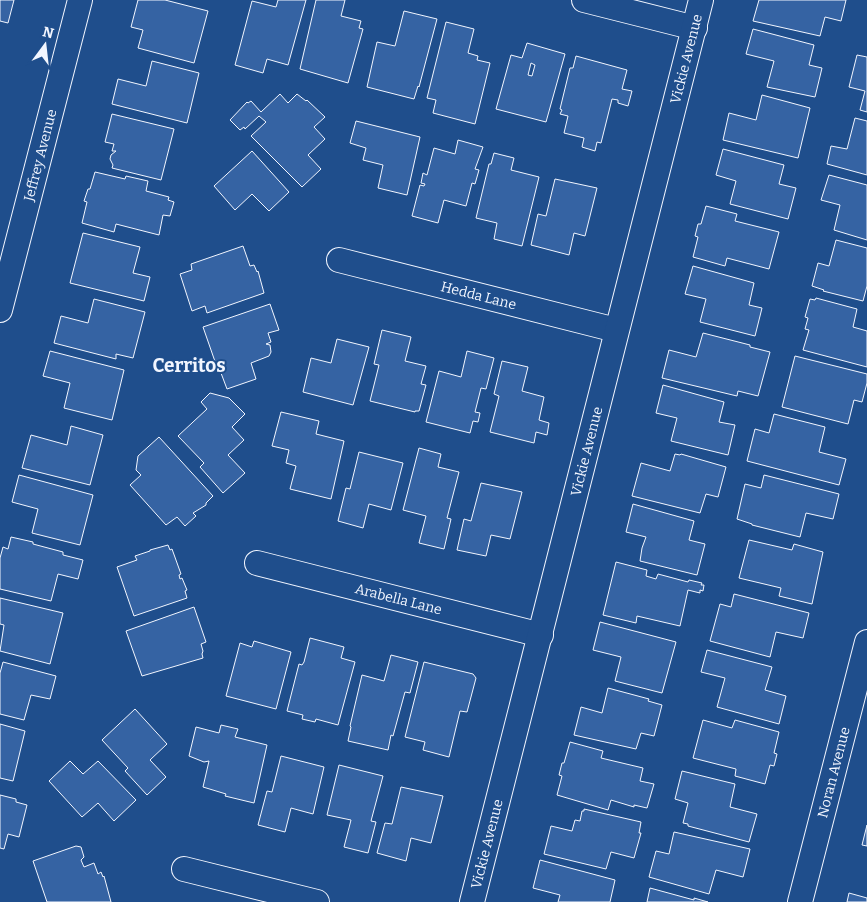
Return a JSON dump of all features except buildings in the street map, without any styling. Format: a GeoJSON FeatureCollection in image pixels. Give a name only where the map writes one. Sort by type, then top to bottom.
{"type":"FeatureCollection","features":[{"type":"Feature","properties":{"kind":"street","name":"Jeffrey Avenue"},"geometry":{"type":"LineString","coordinates":[[0,310],[80,0]]}},
{"type":"Feature","properties":{"kind":"street"},"geometry":{"type":"LineString","coordinates":[[584,0],[695,28]]}},
{"type":"Feature","properties":{"kind":"street","name":"Vickie Avenue"},"geometry":{"type":"LineString","coordinates":[[472,902],[701,0]]}},
{"type":"Feature","properties":{"kind":"street","name":"Hedda Lane"},"geometry":{"type":"LineString","coordinates":[[340,260],[616,330]]}},
{"type":"Feature","properties":{"kind":"street","name":"Arabella Lane"},"geometry":{"type":"LineString","coordinates":[[257,563],[541,635]]}},
{"type":"Feature","properties":{"kind":"street","name":"Noran Avenue"},"geometry":{"type":"LineString","coordinates":[[800,902],[859,709],[867,642]]}},
{"type":"Feature","properties":{"kind":"street"},"geometry":{"type":"LineString","coordinates":[[184,869],[317,902]]}},
{"type":"Feature","properties":{"kind":"district","name":"Cerritos"},"geometry":{"type":"Point","coordinates":[189,365]}}]}
